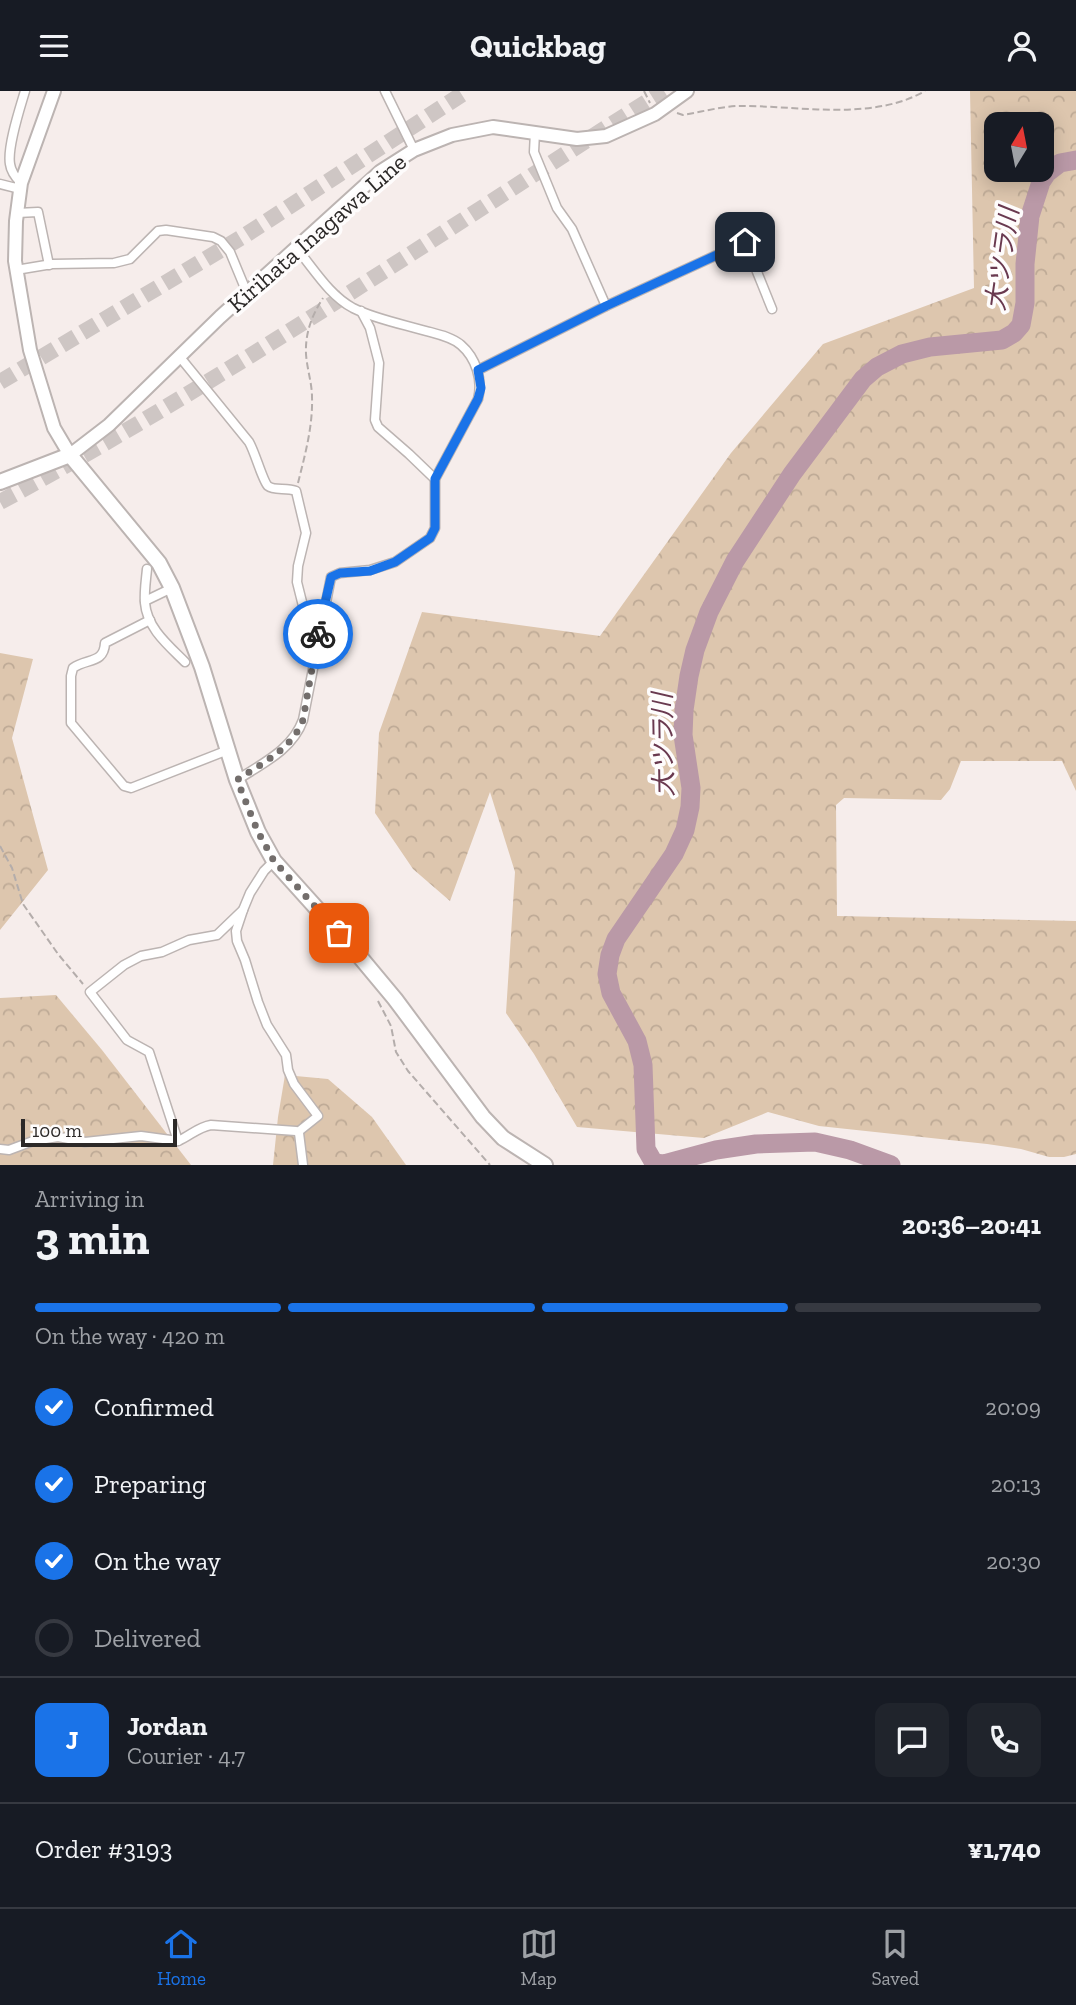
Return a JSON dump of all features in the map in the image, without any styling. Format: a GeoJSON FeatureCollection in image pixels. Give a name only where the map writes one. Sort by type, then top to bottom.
{"type":"FeatureCollection","features":[{"type":"Feature","properties":{"kind":"main road"},"geometry":{"type":"LineString","coordinates":[[54,91],[21,186],[17,213],[16,270],[30,350],[54,428],[70,455],[159,563],[172,588],[202,667],[237,780],[258,832],[274,861],[381,982],[483,1117],[522,1159],[545,1165]]}},
{"type":"Feature","properties":{"kind":"main road","name":"Kirihata Inagawa Line"},"geometry":{"type":"LineString","coordinates":[[70,455],[109,425],[179,356],[381,171],[414,149],[452,135],[493,128],[577,139],[606,136],[659,111],[687,91]]}},
{"type":"Feature","properties":{"kind":"main road"},"geometry":{"type":"LineString","coordinates":[[0,482],[70,455]]}},
{"type":"Feature","properties":{"kind":"street"},"geometry":{"type":"LineString","coordinates":[[21,186],[9,162],[14,128],[25,91]]}},
{"type":"Feature","properties":{"kind":"street"},"geometry":{"type":"LineString","coordinates":[[385,91],[414,149]]}},
{"type":"Feature","properties":{"kind":"street"},"geometry":{"type":"LineString","coordinates":[[535,132],[534,152],[557,208],[572,229],[606,306]]}},
{"type":"Feature","properties":{"kind":"street"},"geometry":{"type":"LineString","coordinates":[[0,184],[21,186]]}},
{"type":"Feature","properties":{"kind":"street"},"geometry":{"type":"LineString","coordinates":[[17,213],[38,212],[49,265]]}},
{"type":"Feature","properties":{"kind":"street"},"geometry":{"type":"LineString","coordinates":[[16,270],[89,262],[114,263],[130,258],[158,232],[166,230],[213,237],[221,241],[230,252],[247,293]]}},
{"type":"Feature","properties":{"kind":"street"},"geometry":{"type":"LineString","coordinates":[[478,370],[606,306],[745,242],[772,309]]}},
{"type":"Feature","properties":{"kind":"street"},"geometry":{"type":"LineString","coordinates":[[237,780],[288,746],[298,733],[303,720],[331,577],[340,573],[370,571],[395,562],[430,538],[435,528],[435,479],[478,399],[481,388],[478,370],[460,344],[447,337],[351,307],[328,288],[298,249]]}},
{"type":"Feature","properties":{"kind":"street"},"geometry":{"type":"LineString","coordinates":[[361,311],[370,328],[379,363],[375,420],[378,427],[435,479]]}},
{"type":"Feature","properties":{"kind":"street"},"geometry":{"type":"LineString","coordinates":[[179,356],[249,442],[267,485],[274,488],[289,487],[296,491],[306,533],[297,582],[304,610],[317,641]]}},
{"type":"Feature","properties":{"kind":"street"},"geometry":{"type":"LineString","coordinates":[[147,569],[147,614],[160,639],[185,662]]}},
{"type":"Feature","properties":{"kind":"street"},"geometry":{"type":"LineString","coordinates":[[145,601],[172,588]]}},
{"type":"Feature","properties":{"kind":"street"},"geometry":{"type":"LineString","coordinates":[[150,620],[105,643],[102,657],[73,668],[71,723],[124,786],[131,787],[228,750]]}},
{"type":"Feature","properties":{"kind":"street"},"geometry":{"type":"LineString","coordinates":[[0,1149],[9,1150],[33,1141],[58,1137],[85,1142],[141,1136],[178,1141],[202,1127],[211,1125],[298,1132],[318,1116],[294,1084],[286,1055],[267,1025],[237,941],[236,931],[250,893],[274,861]]}},
{"type":"Feature","properties":{"kind":"street"},"geometry":{"type":"LineString","coordinates":[[178,1141],[149,1052],[127,1040],[90,992],[124,965],[141,956],[162,952],[189,940],[217,935],[243,910]]}},
{"type":"Feature","properties":{"kind":"street"},"geometry":{"type":"LineString","coordinates":[[298,1132],[303,1165]]}},
{"type":"Feature","properties":{"kind":"path"},"geometry":{"type":"LineString","coordinates":[[644,91],[659,111],[683,115],[733,106],[827,110],[864,108],[894,104],[925,91]]}},
{"type":"Feature","properties":{"kind":"path"},"geometry":{"type":"LineString","coordinates":[[296,491],[313,399],[306,355],[307,339],[315,311],[328,288]]}},
{"type":"Feature","properties":{"kind":"path"},"geometry":{"type":"LineString","coordinates":[[0,846],[12,868],[23,904],[58,954],[90,992]]}},
{"type":"Feature","properties":{"kind":"path"},"geometry":{"type":"LineString","coordinates":[[381,982],[378,1000],[391,1026],[396,1052],[408,1071],[490,1165]]}},
{"type":"Feature","properties":{"kind":"green space"},"geometry":{"type":"Polygon","coordinates":[[[970,91],[1076,91],[1076,791],[1062,761],[961,761],[950,789],[941,800],[844,798],[836,805],[837,916],[1076,921],[1076,1154],[1049,1157],[987,1144],[819,1126],[768,1112],[704,1138],[577,1127],[506,1013],[515,872],[490,792],[450,901],[413,869],[375,813],[379,733],[422,612],[600,636],[731,453],[823,344],[974,288],[970,91]]]}},
{"type":"Feature","properties":{"kind":"green space"},"geometry":{"type":"Polygon","coordinates":[[[0,653],[33,659],[12,738],[48,870],[0,930],[0,653]]]}},
{"type":"Feature","properties":{"kind":"green space"},"geometry":{"type":"Polygon","coordinates":[[[56,995],[191,1165],[0,1165],[0,998],[56,995]]]}},
{"type":"Feature","properties":{"kind":"green space"},"geometry":{"type":"Polygon","coordinates":[[[285,1075],[328,1079],[372,1117],[406,1165],[273,1165],[285,1075]]]}},
{"type":"Feature","properties":{"kind":"waterway","name":"大ツラ川"},"geometry":{"type":"LineString","coordinates":[[891,1165],[850,1150],[815,1142],[756,1144],[716,1150],[664,1164],[654,1163],[646,1149],[643,1065],[637,1041],[611,993],[607,974],[610,955],[616,939],[674,854],[685,830],[691,788],[683,735],[689,676],[709,612],[735,561],[792,474],[863,379],[877,367],[902,354],[930,347],[1002,340],[1021,325],[1025,303],[1025,264],[1030,216],[1041,182],[1047,173],[1060,163],[1076,160]]}},
{"type":"Feature","properties":{"kind":"tunnel"},"geometry":{"type":"LineString","coordinates":[[0,382],[244,236],[467,91]]}},
{"type":"Feature","properties":{"kind":"tunnel"},"geometry":{"type":"LineString","coordinates":[[0,502],[253,354],[664,91]]}},
{"type":"Feature","properties":{"kind":"way so far"},"geometry":{"type":"LineString","coordinates":[[318,634],[303,720],[298,733],[288,746],[237,780],[258,832],[274,861],[339,933]]}},
{"type":"Feature","properties":{"kind":"route"},"geometry":{"type":"LineString","coordinates":[[318,634],[331,577],[340,573],[370,571],[395,562],[430,538],[435,528],[435,479],[478,399],[481,388],[478,370],[606,306],[745,242]]}}]}
